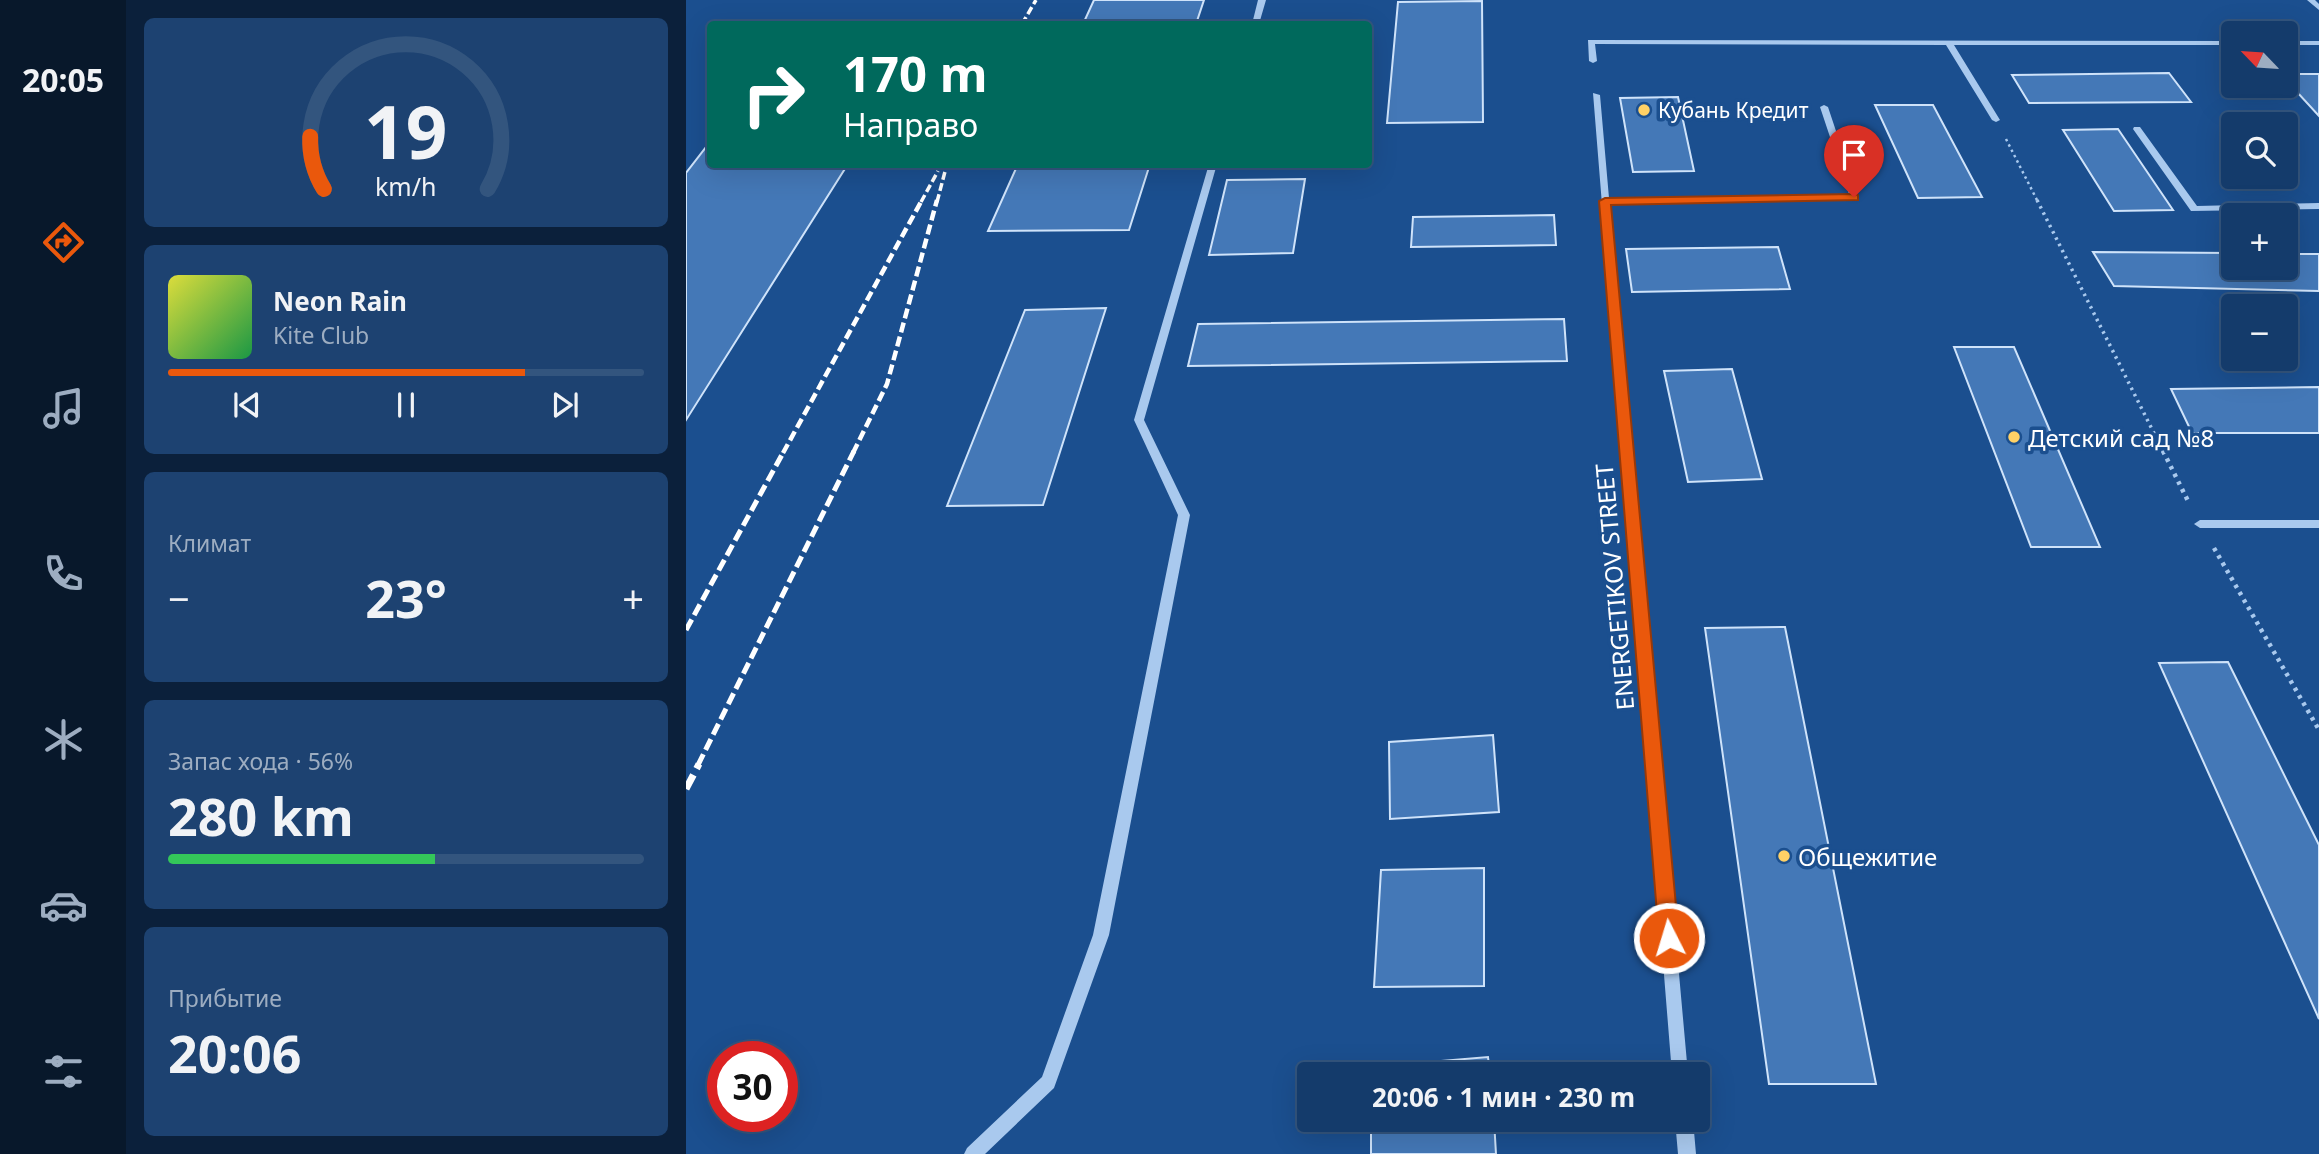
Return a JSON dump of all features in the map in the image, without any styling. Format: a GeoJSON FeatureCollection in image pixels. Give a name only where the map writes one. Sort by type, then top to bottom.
{"type":"FeatureCollection","features":[{"type":"Feature","properties":{"kind":"street"},"geometry":{"type":"LineString","coordinates":[[1256,21],[1262,0]]}},
{"type":"Feature","properties":{"kind":"street"},"geometry":{"type":"LineString","coordinates":[[2311,0],[2319,8]]}},
{"type":"Feature","properties":{"kind":"street"},"geometry":{"type":"LineString","coordinates":[[1593,61],[1591,42],[2221,43]]}},
{"type":"Feature","properties":{"kind":"street"},"geometry":{"type":"LineString","coordinates":[[1949,43],[1996,120]]}},
{"type":"Feature","properties":{"kind":"street"},"geometry":{"type":"LineString","coordinates":[[2298,43],[2319,43]]}},
{"type":"Feature","properties":{"kind":"street","name":"ENERGETIKOV STREET"},"geometry":{"type":"LineString","coordinates":[[1596,95],[1680,1062]]}},
{"type":"Feature","properties":{"kind":"street"},"geometry":{"type":"LineString","coordinates":[[1605,201],[1854,197],[1824,107]]}},
{"type":"Feature","properties":{"kind":"street"},"geometry":{"type":"LineString","coordinates":[[973,1154],[1048,1082],[1101,935],[1184,514],[1139,420],[1212,168]]}},
{"type":"Feature","properties":{"kind":"street"},"geometry":{"type":"LineString","coordinates":[[2200,524],[2319,524]]}},
{"type":"Feature","properties":{"kind":"street"},"geometry":{"type":"LineString","coordinates":[[1685,1132],[1687,1154]]}},
{"type":"Feature","properties":{"kind":"lane"},"geometry":{"type":"LineString","coordinates":[[2137,129],[2194,209],[2319,206]]}},
{"type":"Feature","properties":{"kind":"path"},"geometry":{"type":"LineString","coordinates":[[1996,120],[2200,524],[2319,730]]}},
{"type":"Feature","properties":{"kind":"building"},"geometry":{"type":"Polygon","coordinates":[[[1094,0],[1204,0],[1197,21],[1084,21],[1094,0]]]}},
{"type":"Feature","properties":{"kind":"building"},"geometry":{"type":"Polygon","coordinates":[[[1482,1],[1483,122],[1387,123],[1398,2],[1482,1]]]}},
{"type":"Feature","properties":{"kind":"building"},"geometry":{"type":"Polygon","coordinates":[[[2169,73],[2191,102],[2029,103],[2012,75],[2169,73]]]}},
{"type":"Feature","properties":{"kind":"building"},"geometry":{"type":"Polygon","coordinates":[[[2298,74],[2319,74],[2319,116],[2298,93],[2298,74]]]}},
{"type":"Feature","properties":{"kind":"building"},"geometry":{"type":"Polygon","coordinates":[[[1678,97],[1694,171],[1633,172],[1620,98],[1678,97]]]}},
{"type":"Feature","properties":{"kind":"building"},"geometry":{"type":"Polygon","coordinates":[[[1875,105],[1933,105],[1982,197],[1918,198],[1875,105]]]}},
{"type":"Feature","properties":{"kind":"building"},"geometry":{"type":"Polygon","coordinates":[[[2118,129],[2173,210],[2114,211],[2063,130],[2118,129]]]}},
{"type":"Feature","properties":{"kind":"building"},"geometry":{"type":"Polygon","coordinates":[[[707,146],[707,168],[845,168],[686,420],[686,173],[707,146]]]}},
{"type":"Feature","properties":{"kind":"building"},"geometry":{"type":"Polygon","coordinates":[[[1016,168],[1149,168],[1129,230],[988,231],[1016,168]]]}},
{"type":"Feature","properties":{"kind":"building"},"geometry":{"type":"Polygon","coordinates":[[[1305,179],[1293,253],[1209,255],[1227,180],[1305,179]]]}},
{"type":"Feature","properties":{"kind":"building"},"geometry":{"type":"Polygon","coordinates":[[[1554,215],[1556,245],[1411,247],[1413,217],[1554,215]]]}},
{"type":"Feature","properties":{"kind":"building"},"geometry":{"type":"Polygon","coordinates":[[[1778,247],[1790,289],[1632,292],[1626,249],[1778,247]]]}},
{"type":"Feature","properties":{"kind":"building"},"geometry":{"type":"Polygon","coordinates":[[[2093,252],[2221,253],[2221,280],[2298,280],[2298,254],[2319,254],[2319,291],[2114,286],[2093,252]]]}},
{"type":"Feature","properties":{"kind":"building"},"geometry":{"type":"Polygon","coordinates":[[[1106,308],[1043,505],[947,506],[1025,310],[1106,308]]]}},
{"type":"Feature","properties":{"kind":"building"},"geometry":{"type":"Polygon","coordinates":[[[1564,319],[1567,361],[1188,366],[1198,324],[1564,319]]]}},
{"type":"Feature","properties":{"kind":"building"},"geometry":{"type":"Polygon","coordinates":[[[1954,347],[2014,347],[2100,547],[2031,547],[1954,347]]]}},
{"type":"Feature","properties":{"kind":"building"},"geometry":{"type":"Polygon","coordinates":[[[1732,369],[1762,479],[1688,482],[1664,371],[1732,369]]]}},
{"type":"Feature","properties":{"kind":"building"},"geometry":{"type":"Polygon","coordinates":[[[2319,387],[2319,433],[2192,433],[2171,389],[2319,387]]]}},
{"type":"Feature","properties":{"kind":"building","name":"Общежитие"},"geometry":{"type":"Polygon","coordinates":[[[1785,627],[1876,1084],[1769,1084],[1705,628],[1785,627]]]}},
{"type":"Feature","properties":{"kind":"building"},"geometry":{"type":"Polygon","coordinates":[[[2228,662],[2319,845],[2319,1019],[2159,663],[2228,662]]]}},
{"type":"Feature","properties":{"kind":"building"},"geometry":{"type":"Polygon","coordinates":[[[1493,735],[1499,812],[1390,819],[1389,742],[1493,735]]]}},
{"type":"Feature","properties":{"kind":"building"},"geometry":{"type":"Polygon","coordinates":[[[1484,868],[1484,986],[1374,987],[1381,870],[1484,868]]]}},
{"type":"Feature","properties":{"kind":"building"},"geometry":{"type":"Polygon","coordinates":[[[1488,1057],[1489,1062],[1429,1062],[1488,1057]]]}},
{"type":"Feature","properties":{"kind":"building"},"geometry":{"type":"Polygon","coordinates":[[[1371,1132],[1495,1132],[1496,1154],[1371,1154],[1371,1132]]]}},
{"type":"Feature","properties":{"kind":"railway"},"geometry":{"type":"LineString","coordinates":[[1024,21],[1036,0]]}},
{"type":"Feature","properties":{"kind":"railway"},"geometry":{"type":"LineString","coordinates":[[937,202],[946,168]]}},
{"type":"Feature","properties":{"kind":"railway"},"geometry":{"type":"LineString","coordinates":[[921,202],[938,171]]}},
{"type":"Feature","properties":{"kind":"railway"},"geometry":{"type":"LineString","coordinates":[[783,453],[922,200]]}},
{"type":"Feature","properties":{"kind":"railway"},"geometry":{"type":"LineString","coordinates":[[853,453],[887,384],[937,200]]}},
{"type":"Feature","properties":{"kind":"railway"},"geometry":{"type":"LineString","coordinates":[[686,630],[784,451]]}},
{"type":"Feature","properties":{"kind":"railway"},"geometry":{"type":"LineString","coordinates":[[698,765],[854,451]]}},
{"type":"Feature","properties":{"kind":"railway"},"geometry":{"type":"LineString","coordinates":[[686,789],[699,764]]}},
{"type":"Feature","properties":{"kind":"place","name":"Кубань Кредит"},"geometry":{"type":"Point","coordinates":[1644,110]}},
{"type":"Feature","properties":{"kind":"place","name":"Детский сад №8"},"geometry":{"type":"Point","coordinates":[2014,437]}},
{"type":"Feature","properties":{"kind":"place","name":"Общежитие"},"geometry":{"type":"Point","coordinates":[1784,856]}},
{"type":"Feature","properties":{"kind":"route"},"geometry":{"type":"LineString","coordinates":[[1669,938],[1605,201],[1854,197]]}}]}
